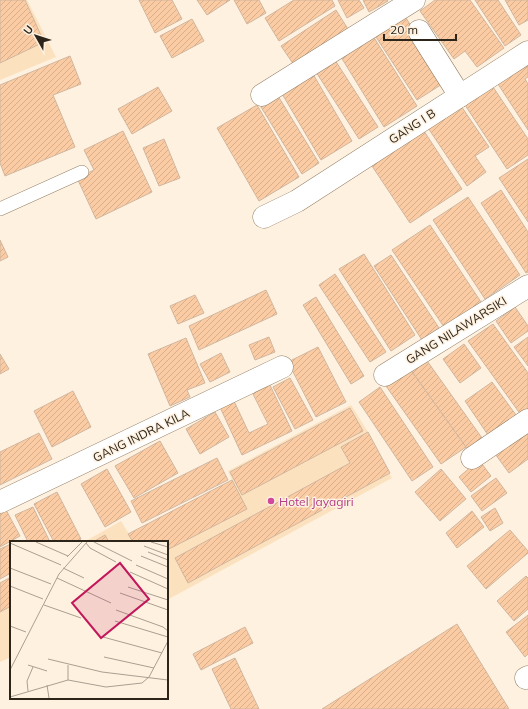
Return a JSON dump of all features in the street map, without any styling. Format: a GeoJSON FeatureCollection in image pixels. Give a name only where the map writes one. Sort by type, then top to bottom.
{"type":"FeatureCollection","features":[{"type":"Feature","properties":{"kind":"street"},"geometry":{"type":"LineString","coordinates":[[262,95],[414,0]]}},
{"type":"Feature","properties":{"kind":"street"},"geometry":{"type":"LineString","coordinates":[[419,31],[460,96]]}},
{"type":"Feature","properties":{"kind":"street","name":"GANG I B"},"geometry":{"type":"LineString","coordinates":[[264,217],[297,200],[528,52]]}},
{"type":"Feature","properties":{"kind":"street","name":"GANG NILAWARSIKI"},"geometry":{"type":"LineString","coordinates":[[384,375],[528,286]]}},
{"type":"Feature","properties":{"kind":"street","name":"GANG INDRA KILA"},"geometry":{"type":"LineString","coordinates":[[0,502],[282,367]]}},
{"type":"Feature","properties":{"kind":"street"},"geometry":{"type":"LineString","coordinates":[[472,458],[528,420]]}},
{"type":"Feature","properties":{"kind":"lane"},"geometry":{"type":"LineString","coordinates":[[0,209],[82,172]]}},
{"type":"Feature","properties":{"kind":"shaded area"},"geometry":{"type":"Polygon","coordinates":[[[0,0],[27,0],[56,57],[0,80],[0,0]]]}},
{"type":"Feature","properties":{"kind":"shaded area","name":"Hotel Jayagiri"},"geometry":{"type":"Polygon","coordinates":[[[351,405],[368,432],[392,478],[168,599],[168,541],[86,541],[121,521],[129,534],[232,480],[228,471],[351,405]]]}},
{"type":"Feature","properties":{"kind":"shaded area"},"geometry":{"type":"Polygon","coordinates":[[[10,578],[10,657],[0,662],[0,583],[10,578]]]}},
{"type":"Feature","properties":{"kind":"building"},"geometry":{"type":"Polygon","coordinates":[[[0,0],[25,0],[44,42],[0,63],[0,0]]]}},
{"type":"Feature","properties":{"kind":"building"},"geometry":{"type":"Polygon","coordinates":[[[139,0],[172,0],[182,19],[155,33],[139,0]]]}},
{"type":"Feature","properties":{"kind":"building"},"geometry":{"type":"Polygon","coordinates":[[[197,0],[230,0],[207,15],[197,0]]]}},
{"type":"Feature","properties":{"kind":"building"},"geometry":{"type":"Polygon","coordinates":[[[234,0],[259,0],[266,13],[247,24],[234,0]]]}},
{"type":"Feature","properties":{"kind":"building"},"geometry":{"type":"Polygon","coordinates":[[[294,0],[332,0],[335,6],[279,41],[265,18],[294,0]]]}},
{"type":"Feature","properties":{"kind":"building"},"geometry":{"type":"Polygon","coordinates":[[[338,0],[359,0],[364,8],[347,18],[338,0]]]}},
{"type":"Feature","properties":{"kind":"building"},"geometry":{"type":"Polygon","coordinates":[[[363,0],[387,0],[388,1],[369,12],[363,0]]]}},
{"type":"Feature","properties":{"kind":"building"},"geometry":{"type":"Polygon","coordinates":[[[435,0],[470,0],[504,48],[477,67],[465,51],[454,59],[420,11],[435,0]]]}},
{"type":"Feature","properties":{"kind":"building"},"geometry":{"type":"Polygon","coordinates":[[[475,0],[498,0],[521,35],[505,46],[475,0]]]}},
{"type":"Feature","properties":{"kind":"building"},"geometry":{"type":"Polygon","coordinates":[[[505,0],[528,0],[528,20],[519,25],[505,0]]]}},
{"type":"Feature","properties":{"kind":"building"},"geometry":{"type":"Polygon","coordinates":[[[336,10],[348,29],[294,65],[281,46],[336,10]]]}},
{"type":"Feature","properties":{"kind":"building"},"geometry":{"type":"Polygon","coordinates":[[[404,15],[447,81],[417,100],[374,34],[404,15]]]}},
{"type":"Feature","properties":{"kind":"building"},"geometry":{"type":"Polygon","coordinates":[[[192,19],[204,41],[172,58],[160,36],[192,19]]]}},
{"type":"Feature","properties":{"kind":"building"},"geometry":{"type":"Polygon","coordinates":[[[373,36],[417,106],[384,127],[341,57],[373,36]]]}},
{"type":"Feature","properties":{"kind":"building"},"geometry":{"type":"Polygon","coordinates":[[[528,55],[528,77],[525,79],[528,84],[528,130],[494,78],[528,55]]]}},
{"type":"Feature","properties":{"kind":"building"},"geometry":{"type":"Polygon","coordinates":[[[70,56],[81,84],[53,95],[75,147],[5,176],[0,163],[0,85],[70,56]]]}},
{"type":"Feature","properties":{"kind":"building"},"geometry":{"type":"Polygon","coordinates":[[[335,60],[378,127],[359,139],[316,72],[335,60]]]}},
{"type":"Feature","properties":{"kind":"building"},"geometry":{"type":"Polygon","coordinates":[[[313,74],[352,141],[321,160],[281,92],[313,74]]]}},
{"type":"Feature","properties":{"kind":"building"},"geometry":{"type":"Polygon","coordinates":[[[489,81],[528,139],[528,155],[507,169],[461,99],[489,81]]]}},
{"type":"Feature","properties":{"kind":"building"},"geometry":{"type":"Polygon","coordinates":[[[158,87],[172,111],[132,134],[118,109],[158,87]]]}},
{"type":"Feature","properties":{"kind":"building"},"geometry":{"type":"Polygon","coordinates":[[[278,96],[319,163],[302,174],[261,107],[278,96]]]}},
{"type":"Feature","properties":{"kind":"building"},"geometry":{"type":"Polygon","coordinates":[[[457,100],[489,147],[475,156],[486,172],[467,186],[424,122],[457,100]]]}},
{"type":"Feature","properties":{"kind":"building"},"geometry":{"type":"Polygon","coordinates":[[[257,105],[299,177],[259,201],[217,128],[257,105]]]}},
{"type":"Feature","properties":{"kind":"building"},"geometry":{"type":"Polygon","coordinates":[[[420,125],[462,189],[410,223],[368,160],[420,125]]]}},
{"type":"Feature","properties":{"kind":"building"},"geometry":{"type":"Polygon","coordinates":[[[123,131],[152,192],[96,219],[77,178],[94,170],[84,150],[123,131]]]}},
{"type":"Feature","properties":{"kind":"building"},"geometry":{"type":"Polygon","coordinates":[[[164,139],[180,178],[159,186],[143,148],[164,139]]]}},
{"type":"Feature","properties":{"kind":"building"},"geometry":{"type":"Polygon","coordinates":[[[528,159],[528,222],[499,178],[528,159]]]}},
{"type":"Feature","properties":{"kind":"building"},"geometry":{"type":"Polygon","coordinates":[[[501,190],[528,232],[528,272],[526,273],[481,203],[501,190]]]}},
{"type":"Feature","properties":{"kind":"building"},"geometry":{"type":"Polygon","coordinates":[[[468,197],[520,275],[485,299],[433,220],[468,197]]]}},
{"type":"Feature","properties":{"kind":"building"},"geometry":{"type":"Polygon","coordinates":[[[430,225],[481,302],[444,327],[392,250],[430,225]]]}},
{"type":"Feature","properties":{"kind":"building"},"geometry":{"type":"Polygon","coordinates":[[[0,240],[8,257],[0,261],[0,240]]]}},
{"type":"Feature","properties":{"kind":"building"},"geometry":{"type":"Polygon","coordinates":[[[364,254],[415,335],[391,351],[339,269],[364,254]]]}},
{"type":"Feature","properties":{"kind":"building"},"geometry":{"type":"Polygon","coordinates":[[[391,255],[439,328],[422,340],[374,266],[391,255]]]}},
{"type":"Feature","properties":{"kind":"building"},"geometry":{"type":"Polygon","coordinates":[[[335,274],[386,352],[370,362],[319,285],[335,274]]]}},
{"type":"Feature","properties":{"kind":"building"},"geometry":{"type":"Polygon","coordinates":[[[266,290],[277,314],[199,350],[189,326],[266,290]]]}},
{"type":"Feature","properties":{"kind":"building"},"geometry":{"type":"Polygon","coordinates":[[[195,295],[204,313],[178,324],[170,306],[195,295]]]}},
{"type":"Feature","properties":{"kind":"building"},"geometry":{"type":"Polygon","coordinates":[[[316,297],[364,376],[351,384],[303,305],[316,297]]]}},
{"type":"Feature","properties":{"kind":"building"},"geometry":{"type":"Polygon","coordinates":[[[515,307],[528,326],[528,331],[511,343],[496,321],[515,307]]]}},
{"type":"Feature","properties":{"kind":"building"},"geometry":{"type":"Polygon","coordinates":[[[493,324],[528,373],[528,410],[521,415],[468,341],[493,324]]]}},
{"type":"Feature","properties":{"kind":"building"},"geometry":{"type":"Polygon","coordinates":[[[269,337],[275,352],[255,360],[249,345],[269,337]]]}},
{"type":"Feature","properties":{"kind":"building"},"geometry":{"type":"Polygon","coordinates":[[[528,337],[528,366],[514,347],[528,337]]]}},
{"type":"Feature","properties":{"kind":"building"},"geometry":{"type":"Polygon","coordinates":[[[186,338],[205,383],[187,390],[190,397],[170,406],[148,354],[186,338]]]}},
{"type":"Feature","properties":{"kind":"building"},"geometry":{"type":"Polygon","coordinates":[[[464,344],[481,368],[460,383],[443,359],[464,344]]]}},
{"type":"Feature","properties":{"kind":"building"},"geometry":{"type":"Polygon","coordinates":[[[318,347],[346,402],[316,417],[288,362],[318,347]]]}},
{"type":"Feature","properties":{"kind":"building"},"geometry":{"type":"Polygon","coordinates":[[[221,353],[230,372],[210,382],[200,364],[221,353]]]}},
{"type":"Feature","properties":{"kind":"building"},"geometry":{"type":"Polygon","coordinates":[[[0,354],[9,369],[0,374],[0,354]]]}},
{"type":"Feature","properties":{"kind":"building"},"geometry":{"type":"Polygon","coordinates":[[[425,358],[482,438],[467,449],[410,369],[425,358]]]}},
{"type":"Feature","properties":{"kind":"building"},"geometry":{"type":"Polygon","coordinates":[[[410,369],[466,447],[441,464],[386,386],[410,369]]]}},
{"type":"Feature","properties":{"kind":"building"},"geometry":{"type":"Polygon","coordinates":[[[290,378],[313,420],[295,429],[273,387],[290,378]]]}},
{"type":"Feature","properties":{"kind":"building"},"geometry":{"type":"Polygon","coordinates":[[[268,381],[292,431],[242,455],[219,405],[233,399],[249,433],[268,424],[251,390],[268,381]]]}},
{"type":"Feature","properties":{"kind":"building"},"geometry":{"type":"Polygon","coordinates":[[[492,382],[516,415],[488,435],[465,401],[492,382]]]}},
{"type":"Feature","properties":{"kind":"building"},"geometry":{"type":"Polygon","coordinates":[[[380,387],[433,467],[412,481],[359,402],[380,387]]]}},
{"type":"Feature","properties":{"kind":"building"},"geometry":{"type":"Polygon","coordinates":[[[73,391],[91,427],[52,447],[34,411],[73,391]]]}},
{"type":"Feature","properties":{"kind":"building"},"geometry":{"type":"Polygon","coordinates":[[[350,408],[363,431],[242,495],[230,472],[350,408]]]}},
{"type":"Feature","properties":{"kind":"building"},"geometry":{"type":"Polygon","coordinates":[[[215,412],[229,437],[200,454],[186,429],[215,412]]]}},
{"type":"Feature","properties":{"kind":"building"},"geometry":{"type":"Polygon","coordinates":[[[368,432],[390,473],[188,583],[175,558],[350,463],[341,447],[368,432]]]}},
{"type":"Feature","properties":{"kind":"building"},"geometry":{"type":"Polygon","coordinates":[[[528,432],[528,459],[509,473],[493,451],[528,432]]]}},
{"type":"Feature","properties":{"kind":"building"},"geometry":{"type":"Polygon","coordinates":[[[39,433],[52,459],[0,485],[0,452],[39,433]]]}},
{"type":"Feature","properties":{"kind":"building"},"geometry":{"type":"Polygon","coordinates":[[[160,441],[178,473],[134,498],[115,466],[160,441]]]}},
{"type":"Feature","properties":{"kind":"building"},"geometry":{"type":"Polygon","coordinates":[[[217,458],[228,480],[142,523],[131,501],[217,458]]]}},
{"type":"Feature","properties":{"kind":"building"},"geometry":{"type":"Polygon","coordinates":[[[479,460],[491,476],[471,492],[459,477],[479,460]]]}},
{"type":"Feature","properties":{"kind":"building"},"geometry":{"type":"Polygon","coordinates":[[[107,469],[131,512],[105,527],[81,484],[107,469]]]}},
{"type":"Feature","properties":{"kind":"building"},"geometry":{"type":"Polygon","coordinates":[[[441,469],[466,499],[440,521],[415,492],[441,469]]]}},
{"type":"Feature","properties":{"kind":"building"},"geometry":{"type":"Polygon","coordinates":[[[496,478],[507,493],[482,511],[471,496],[496,478]]]}},
{"type":"Feature","properties":{"kind":"building"},"geometry":{"type":"Polygon","coordinates":[[[232,480],[247,509],[168,549],[168,541],[132,541],[128,534],[232,480]]]}},
{"type":"Feature","properties":{"kind":"building"},"geometry":{"type":"Polygon","coordinates":[[[57,492],[81,539],[78,541],[53,541],[34,504],[57,492]]]}},
{"type":"Feature","properties":{"kind":"building"},"geometry":{"type":"Polygon","coordinates":[[[4,506],[20,536],[0,547],[0,508],[4,506]]]}},
{"type":"Feature","properties":{"kind":"building"},"geometry":{"type":"Polygon","coordinates":[[[33,507],[50,541],[28,541],[15,515],[33,507]]]}},
{"type":"Feature","properties":{"kind":"building"},"geometry":{"type":"Polygon","coordinates":[[[495,508],[503,523],[490,531],[481,517],[495,508]]]}},
{"type":"Feature","properties":{"kind":"building"},"geometry":{"type":"Polygon","coordinates":[[[472,511],[484,527],[457,548],[446,533],[472,511]]]}},
{"type":"Feature","properties":{"kind":"building"},"geometry":{"type":"Polygon","coordinates":[[[510,530],[528,551],[528,553],[486,589],[467,566],[510,530]]]}},
{"type":"Feature","properties":{"kind":"building"},"geometry":{"type":"Polygon","coordinates":[[[105,535],[108,541],[95,541],[105,535]]]}},
{"type":"Feature","properties":{"kind":"building"},"geometry":{"type":"Polygon","coordinates":[[[10,544],[10,574],[0,579],[0,549],[10,544]]]}},
{"type":"Feature","properties":{"kind":"building"},"geometry":{"type":"Polygon","coordinates":[[[526,576],[528,578],[528,609],[514,621],[497,601],[526,576]]]}},
{"type":"Feature","properties":{"kind":"building"},"geometry":{"type":"Polygon","coordinates":[[[10,578],[10,607],[0,612],[0,583],[10,578]]]}},
{"type":"Feature","properties":{"kind":"building"},"geometry":{"type":"Polygon","coordinates":[[[528,615],[528,654],[525,657],[506,632],[528,615]]]}},
{"type":"Feature","properties":{"kind":"building"},"geometry":{"type":"Polygon","coordinates":[[[457,624],[509,709],[322,709],[457,624]]]}},
{"type":"Feature","properties":{"kind":"building"},"geometry":{"type":"Polygon","coordinates":[[[245,627],[253,643],[201,670],[193,654],[245,627]]]}},
{"type":"Feature","properties":{"kind":"building"},"geometry":{"type":"Polygon","coordinates":[[[235,658],[259,709],[231,709],[212,669],[235,658]]]}},
{"type":"Feature","properties":{"kind":"place","name":"Hotel Jayagiri"},"geometry":{"type":"Point","coordinates":[271,501]}}]}
